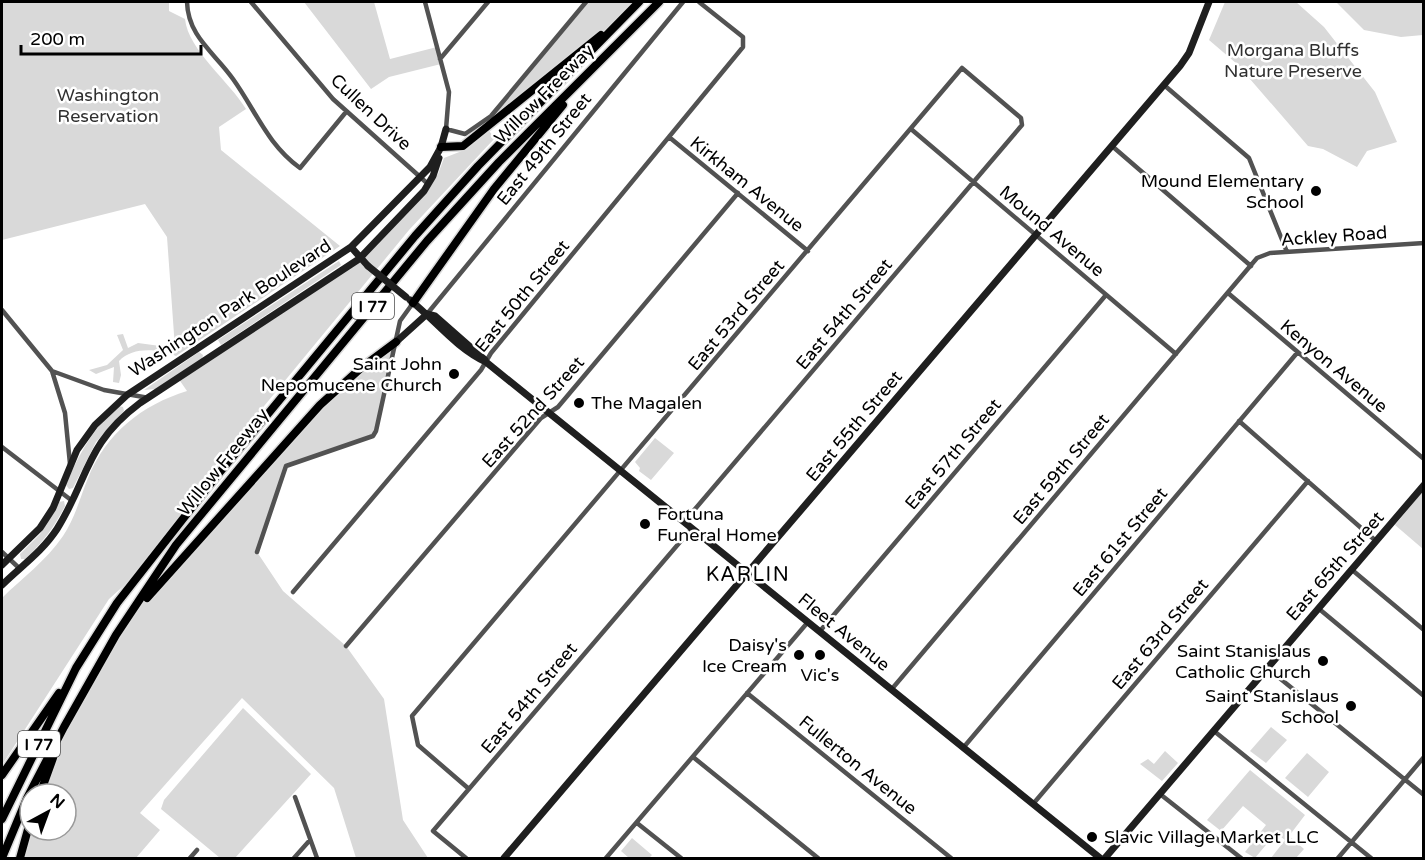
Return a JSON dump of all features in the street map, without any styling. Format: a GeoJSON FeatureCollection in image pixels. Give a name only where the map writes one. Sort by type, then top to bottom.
{"type":"FeatureCollection","features":[{"type":"Feature","properties":{"kind":"highway","name":"Willow Freeway"},"geometry":{"type":"LineString","coordinates":[[2,819],[76,668],[117,603],[160,547],[415,236],[639,2]]}},
{"type":"Feature","properties":{"kind":"highway","name":"Willow Freeway"},"geometry":{"type":"LineString","coordinates":[[2,858],[27,798],[63,727],[116,635],[176,545],[427,241],[498,162],[659,2]]}},
{"type":"Feature","properties":{"kind":"highway"},"geometry":{"type":"LineString","coordinates":[[441,147],[463,146],[625,15]]}},
{"type":"Feature","properties":{"kind":"highway"},"geometry":{"type":"LineString","coordinates":[[409,300],[494,189],[592,70]]}},
{"type":"Feature","properties":{"kind":"highway"},"geometry":{"type":"LineString","coordinates":[[116,635],[161,580],[320,405],[361,368],[396,342]]}},
{"type":"Feature","properties":{"kind":"highway"},"geometry":{"type":"LineString","coordinates":[[2,775],[76,668]]}},
{"type":"Feature","properties":{"kind":"highway"},"geometry":{"type":"LineString","coordinates":[[44,782],[63,727]]}},
{"type":"Feature","properties":{"kind":"highway"},"geometry":{"type":"LineString","coordinates":[[20,858],[24,842]]}},
{"type":"Feature","properties":{"kind":"street"},"geometry":{"type":"LineString","coordinates":[[188,2],[188,16],[198,39],[232,78],[282,154],[300,168],[346,112]]}},
{"type":"Feature","properties":{"kind":"street","name":"Cullen Drive"},"geometry":{"type":"LineString","coordinates":[[251,2],[346,112],[428,184]]}},
{"type":"Feature","properties":{"kind":"street"},"geometry":{"type":"LineString","coordinates":[[425,2],[449,92],[446,129],[435,172],[428,184]]}},
{"type":"Feature","properties":{"kind":"street"},"geometry":{"type":"LineString","coordinates":[[440,59],[488,2]]}},
{"type":"Feature","properties":{"kind":"street"},"geometry":{"type":"LineString","coordinates":[[446,129],[468,133],[491,116],[586,2]]}},
{"type":"Feature","properties":{"kind":"street","name":"East 49th Street"},"geometry":{"type":"LineString","coordinates":[[427,314],[683,2]]}},
{"type":"Feature","properties":{"kind":"street","name":"East 50th Street"},"geometry":{"type":"LineString","coordinates":[[293,592],[486,362],[745,42],[699,2]]}},
{"type":"Feature","properties":{"kind":"street","name":"East 55th Street"},"geometry":{"type":"LineString","coordinates":[[504,858],[1164,85],[1189,53],[1209,2]]}},
{"type":"Feature","properties":{"kind":"street","name":"East 53rd Street"},"geometry":{"type":"LineString","coordinates":[[469,789],[418,746],[412,716],[962,68],[1023,121]]}},
{"type":"Feature","properties":{"kind":"street"},"geometry":{"type":"LineString","coordinates":[[1164,85],[1249,158],[1287,252]]}},
{"type":"Feature","properties":{"kind":"street","name":"East 54th Street"},"geometry":{"type":"LineString","coordinates":[[684,522],[974,182],[1023,121]]}},
{"type":"Feature","properties":{"kind":"street","name":"Mound Avenue"},"geometry":{"type":"LineString","coordinates":[[911,129],[1176,354]]}},
{"type":"Feature","properties":{"kind":"street","name":"Kirkham Avenue"},"geometry":{"type":"LineString","coordinates":[[669,137],[808,251]]}},
{"type":"Feature","properties":{"kind":"street"},"geometry":{"type":"LineString","coordinates":[[1112,146],[1251,266]]}},
{"type":"Feature","properties":{"kind":"street","name":"Washington Park Boulevard"},"geometry":{"type":"LineString","coordinates":[[2,565],[40,528],[70,465],[95,425],[127,395],[351,247],[421,177],[436,159],[441,147]]}},
{"type":"Feature","properties":{"kind":"street","name":"Washington Park Boulevard"},"geometry":{"type":"LineString","coordinates":[[2,585],[49,540],[100,442],[120,420],[149,398],[359,259],[428,184]]}},
{"type":"Feature","properties":{"kind":"street","name":"East 52nd Street"},"geometry":{"type":"LineString","coordinates":[[346,646],[541,418],[558,407],[738,193]]}},
{"type":"Feature","properties":{"kind":"street","name":"Ackley Road"},"geometry":{"type":"LineString","coordinates":[[1251,266],[1266,254],[1424,243]]}},
{"type":"Feature","properties":{"kind":"street","name":"Fleet Avenue"},"geometry":{"type":"LineString","coordinates":[[351,247],[359,259],[409,300],[442,322],[480,353],[486,362],[1100,858]]}},
{"type":"Feature","properties":{"kind":"street","name":"East 59th Street"},"geometry":{"type":"LineString","coordinates":[[891,690],[1251,266]]}},
{"type":"Feature","properties":{"kind":"street","name":"Kenyon Avenue"},"geometry":{"type":"LineString","coordinates":[[1228,293],[1424,459]]}},
{"type":"Feature","properties":{"kind":"street","name":"East 57th Street"},"geometry":{"type":"LineString","coordinates":[[820,631],[1106,295]]}},
{"type":"Feature","properties":{"kind":"street"},"geometry":{"type":"LineString","coordinates":[[257,552],[286,466],[373,436],[400,321],[409,300]]}},
{"type":"Feature","properties":{"kind":"street","name":"Washington Park Boulevard"},"geometry":{"type":"LineString","coordinates":[[2,310],[52,370],[65,413],[70,465]]}},
{"type":"Feature","properties":{"kind":"street"},"geometry":{"type":"LineString","coordinates":[[396,342],[427,314]]}},
{"type":"Feature","properties":{"kind":"street","name":"East 61st Street"},"geometry":{"type":"LineString","coordinates":[[963,748],[1297,353]]}},
{"type":"Feature","properties":{"kind":"street","name":"Washington Park Boulevard"},"geometry":{"type":"LineString","coordinates":[[52,370],[104,390],[149,398]]}},
{"type":"Feature","properties":{"kind":"street"},"geometry":{"type":"LineString","coordinates":[[1239,421],[1376,540]]}},
{"type":"Feature","properties":{"kind":"street"},"geometry":{"type":"LineString","coordinates":[[2,447],[71,500]]}},
{"type":"Feature","properties":{"kind":"street","name":"East 63rd Street"},"geometry":{"type":"LineString","coordinates":[[1033,804],[1308,481]]}},
{"type":"Feature","properties":{"kind":"street","name":"East 65th Street"},"geometry":{"type":"LineString","coordinates":[[1105,858],[1424,485]]}},
{"type":"Feature","properties":{"kind":"street","name":"East 54th Street"},"geometry":{"type":"LineString","coordinates":[[466,858],[433,831],[692,528]]}},
{"type":"Feature","properties":{"kind":"street"},"geometry":{"type":"LineString","coordinates":[[2,552],[20,568]]}},
{"type":"Feature","properties":{"kind":"street"},"geometry":{"type":"LineString","coordinates":[[1351,569],[1424,630]]}},
{"type":"Feature","properties":{"kind":"street"},"geometry":{"type":"LineString","coordinates":[[1318,608],[1424,696]]}},
{"type":"Feature","properties":{"kind":"street"},"geometry":{"type":"LineString","coordinates":[[606,858],[808,622]]}},
{"type":"Feature","properties":{"kind":"street"},"geometry":{"type":"LineString","coordinates":[[1267,668],[1424,795]]}},
{"type":"Feature","properties":{"kind":"street","name":"Fullerton Avenue"},"geometry":{"type":"LineString","coordinates":[[747,693],[951,858]]}},
{"type":"Feature","properties":{"kind":"street"},"geometry":{"type":"LineString","coordinates":[[1214,731],[1371,858]]}},
{"type":"Feature","properties":{"kind":"street"},"geometry":{"type":"LineString","coordinates":[[693,757],[818,858]]}},
{"type":"Feature","properties":{"kind":"street"},"geometry":{"type":"LineString","coordinates":[[1338,858],[1424,757]]}},
{"type":"Feature","properties":{"kind":"street"},"geometry":{"type":"LineString","coordinates":[[1160,794],[1241,858]]}},
{"type":"Feature","properties":{"kind":"street"},"geometry":{"type":"LineString","coordinates":[[295,797],[317,858]]}},
{"type":"Feature","properties":{"kind":"street"},"geometry":{"type":"LineString","coordinates":[[637,823],[681,858]]}},
{"type":"Feature","properties":{"kind":"street"},"geometry":{"type":"LineString","coordinates":[[294,858],[310,840]]}},
{"type":"Feature","properties":{"kind":"street"},"geometry":{"type":"LineString","coordinates":[[190,858],[197,850]]}},
{"type":"Feature","properties":{"kind":"green space","name":"Washington Reservation"},"geometry":{"type":"Polygon","coordinates":[[[2,2],[169,2],[169,11],[185,19],[188,31],[201,54],[246,109],[219,127],[221,150],[340,246],[176,356],[146,350],[131,353],[119,361],[121,375],[119,383],[113,382],[114,367],[96,374],[89,370],[107,365],[123,350],[117,335],[123,334],[128,348],[138,343],[175,348],[167,237],[145,204],[2,240],[2,2]]]}},
{"type":"Feature","properties":{"kind":"green space"},"geometry":{"type":"Polygon","coordinates":[[[304,2],[374,2],[390,59],[437,47],[441,64],[389,77],[371,89],[304,2]]]}},
{"type":"Feature","properties":{"kind":"green space"},"geometry":{"type":"Polygon","coordinates":[[[586,2],[639,2],[496,122],[491,116],[586,2]]]}},
{"type":"Feature","properties":{"kind":"green space","name":"Morgana Bluffs Nature Preserve"},"geometry":{"type":"Polygon","coordinates":[[[1225,2],[1296,2],[1324,27],[1375,92],[1397,142],[1367,151],[1357,167],[1323,149],[1308,146],[1237,64],[1209,40],[1225,2]]]}},
{"type":"Feature","properties":{"kind":"green space"},"geometry":{"type":"Polygon","coordinates":[[[1336,2],[1423,2],[1423,35],[1401,37],[1364,30],[1336,2]]]}},
{"type":"Feature","properties":{"kind":"green space"},"geometry":{"type":"Polygon","coordinates":[[[489,131],[495,138],[409,230],[209,473],[147,565],[109,599],[2,765],[2,598],[42,561],[63,536],[88,478],[105,447],[115,434],[141,413],[155,404],[187,391],[178,378],[359,259],[438,174],[444,158],[467,149],[489,131]]]}},
{"type":"Feature","properties":{"kind":"green space"},"geometry":{"type":"Polygon","coordinates":[[[339,261],[341,265],[221,345],[218,340],[339,261]]]}},
{"type":"Feature","properties":{"kind":"green space"},"geometry":{"type":"Polygon","coordinates":[[[396,342],[373,436],[286,466],[257,552],[283,591],[346,646],[384,699],[403,820],[428,858],[356,858],[334,788],[242,698],[140,813],[160,830],[136,858],[20,858],[26,842],[78,842],[78,782],[44,782],[64,727],[116,635],[161,580],[320,405],[396,342]]]}},
{"type":"Feature","properties":{"kind":"green space"},"geometry":{"type":"Polygon","coordinates":[[[199,352],[203,355],[202,359],[156,389],[144,390],[199,352]]]}},
{"type":"Feature","properties":{"kind":"green space"},"geometry":{"type":"Polygon","coordinates":[[[119,406],[123,407],[124,411],[96,442],[73,488],[69,489],[66,485],[88,442],[119,406]]]}},
{"type":"Feature","properties":{"kind":"green space"},"geometry":{"type":"Polygon","coordinates":[[[655,438],[674,453],[651,480],[639,471],[640,468],[635,462],[655,438]]]}},
{"type":"Feature","properties":{"kind":"green space"},"geometry":{"type":"Polygon","coordinates":[[[1423,491],[1423,549],[1395,525],[1423,491]]]}},
{"type":"Feature","properties":{"kind":"green space"},"geometry":{"type":"Polygon","coordinates":[[[64,501],[65,506],[48,534],[25,559],[21,559],[20,554],[40,534],[59,502],[64,501]]]}},
{"type":"Feature","properties":{"kind":"green space"},"geometry":{"type":"Polygon","coordinates":[[[243,708],[311,774],[235,858],[220,858],[161,809],[164,800],[243,708]]]}},
{"type":"Feature","properties":{"kind":"green space"},"geometry":{"type":"Polygon","coordinates":[[[1271,727],[1287,740],[1266,763],[1250,751],[1271,727]]]}},
{"type":"Feature","properties":{"kind":"green space"},"geometry":{"type":"Polygon","coordinates":[[[1165,751],[1178,763],[1162,781],[1140,764],[1148,759],[1154,764],[1165,751]]]}},
{"type":"Feature","properties":{"kind":"green space"},"geometry":{"type":"Polygon","coordinates":[[[1307,753],[1329,772],[1308,797],[1285,778],[1307,753]]]}},
{"type":"Feature","properties":{"kind":"green space"},"geometry":{"type":"Polygon","coordinates":[[[1250,770],[1305,815],[1289,836],[1304,849],[1296,858],[1271,858],[1285,840],[1276,833],[1255,858],[1245,852],[1266,825],[1243,806],[1221,831],[1207,820],[1250,770]]]}},
{"type":"Feature","properties":{"kind":"green space"},"geometry":{"type":"Polygon","coordinates":[[[632,838],[652,855],[649,858],[629,858],[621,851],[632,838]]]}},
{"type":"Feature","properties":{"kind":"place","name":"Mound Elementary School"},"geometry":{"type":"Point","coordinates":[1316,191]}},
{"type":"Feature","properties":{"kind":"place","name":"Saint John Nepomucene Church"},"geometry":{"type":"Point","coordinates":[454,374]}},
{"type":"Feature","properties":{"kind":"place","name":"The Magalen"},"geometry":{"type":"Point","coordinates":[579,403]}},
{"type":"Feature","properties":{"kind":"place","name":"Fortuna Funeral Home"},"geometry":{"type":"Point","coordinates":[645,524]}},
{"type":"Feature","properties":{"kind":"place","name":"Daisy's Ice Cream"},"geometry":{"type":"Point","coordinates":[799,655]}},
{"type":"Feature","properties":{"kind":"place","name":"Vic's"},"geometry":{"type":"Point","coordinates":[820,655]}},
{"type":"Feature","properties":{"kind":"place","name":"Saint Stanislaus Catholic Church"},"geometry":{"type":"Point","coordinates":[1323,661]}},
{"type":"Feature","properties":{"kind":"place","name":"Saint Stanislaus School"},"geometry":{"type":"Point","coordinates":[1351,706]}},
{"type":"Feature","properties":{"kind":"place","name":"Slavic Village Market LLC"},"geometry":{"type":"Point","coordinates":[1092,837]}},
{"type":"Feature","properties":{"kind":"district","name":"KARLIN"},"geometry":{"type":"Point","coordinates":[748,574]}}]}
